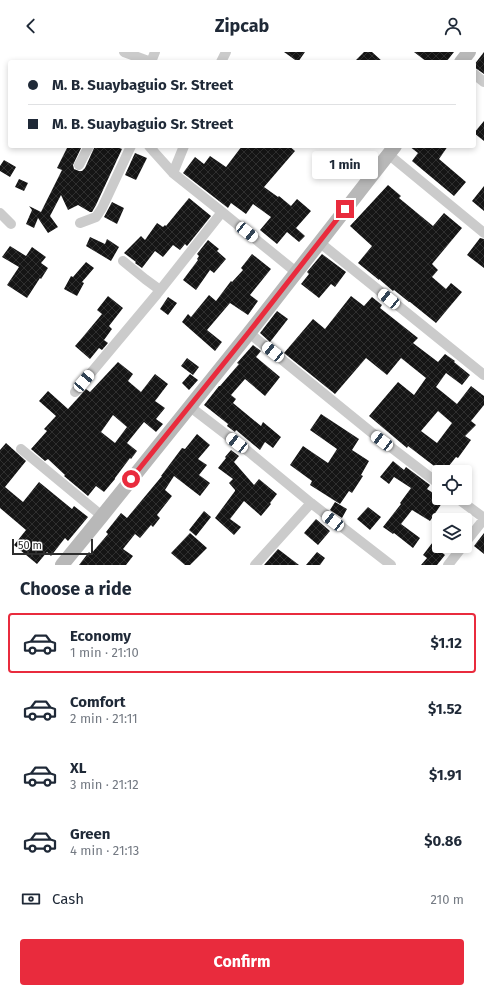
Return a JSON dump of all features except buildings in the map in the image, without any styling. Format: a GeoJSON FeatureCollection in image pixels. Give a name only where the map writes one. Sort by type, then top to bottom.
{"type":"FeatureCollection","features":[{"type":"Feature","properties":{"kind":"street"},"geometry":{"type":"LineString","coordinates":[[124,52],[146,60]]}},
{"type":"Feature","properties":{"kind":"street"},"geometry":{"type":"LineString","coordinates":[[476,76],[484,82]]}},
{"type":"Feature","properties":{"kind":"street"},"geometry":{"type":"LineString","coordinates":[[79,165],[88,148]]}},
{"type":"Feature","properties":{"kind":"street"},"geometry":{"type":"LineString","coordinates":[[80,223],[96,216],[102,208],[130,148]]}},
{"type":"Feature","properties":{"kind":"street"},"geometry":{"type":"LineString","coordinates":[[151,148],[173,173],[296,272]]}},
{"type":"Feature","properties":{"kind":"street"},"geometry":{"type":"LineString","coordinates":[[173,173],[183,148]]}},
{"type":"Feature","properties":{"kind":"street"},"geometry":{"type":"LineString","coordinates":[[62,565],[249,332],[392,150],[484,233]]}},
{"type":"Feature","properties":{"kind":"street"},"geometry":{"type":"LineString","coordinates":[[75,392],[160,290],[222,212]]}},
{"type":"Feature","properties":{"kind":"street"},"geometry":{"type":"LineString","coordinates":[[0,213],[11,224]]}},
{"type":"Feature","properties":{"kind":"street"},"geometry":{"type":"LineString","coordinates":[[319,242],[484,375]]}},
{"type":"Feature","properties":{"kind":"street"},"geometry":{"type":"LineString","coordinates":[[123,261],[160,290]]}},
{"type":"Feature","properties":{"kind":"street"},"geometry":{"type":"LineString","coordinates":[[249,332],[371,432],[432,479]]}},
{"type":"Feature","properties":{"kind":"street"},"geometry":{"type":"LineString","coordinates":[[189,406],[249,452],[310,503],[391,565]]}},
{"type":"Feature","properties":{"kind":"street"},"geometry":{"type":"LineString","coordinates":[[21,449],[102,516]]}},
{"type":"Feature","properties":{"kind":"street"},"geometry":{"type":"LineString","coordinates":[[255,565],[310,503]]}},
{"type":"Feature","properties":{"kind":"street"},"geometry":{"type":"LineString","coordinates":[[466,505],[484,518],[472,534]]}},
{"type":"Feature","properties":{"kind":"street"},"geometry":{"type":"LineString","coordinates":[[448,565],[457,553]]}},
{"type":"Feature","properties":{"kind":"route"},"geometry":{"type":"LineString","coordinates":[[131,479],[345,209]]}}]}
